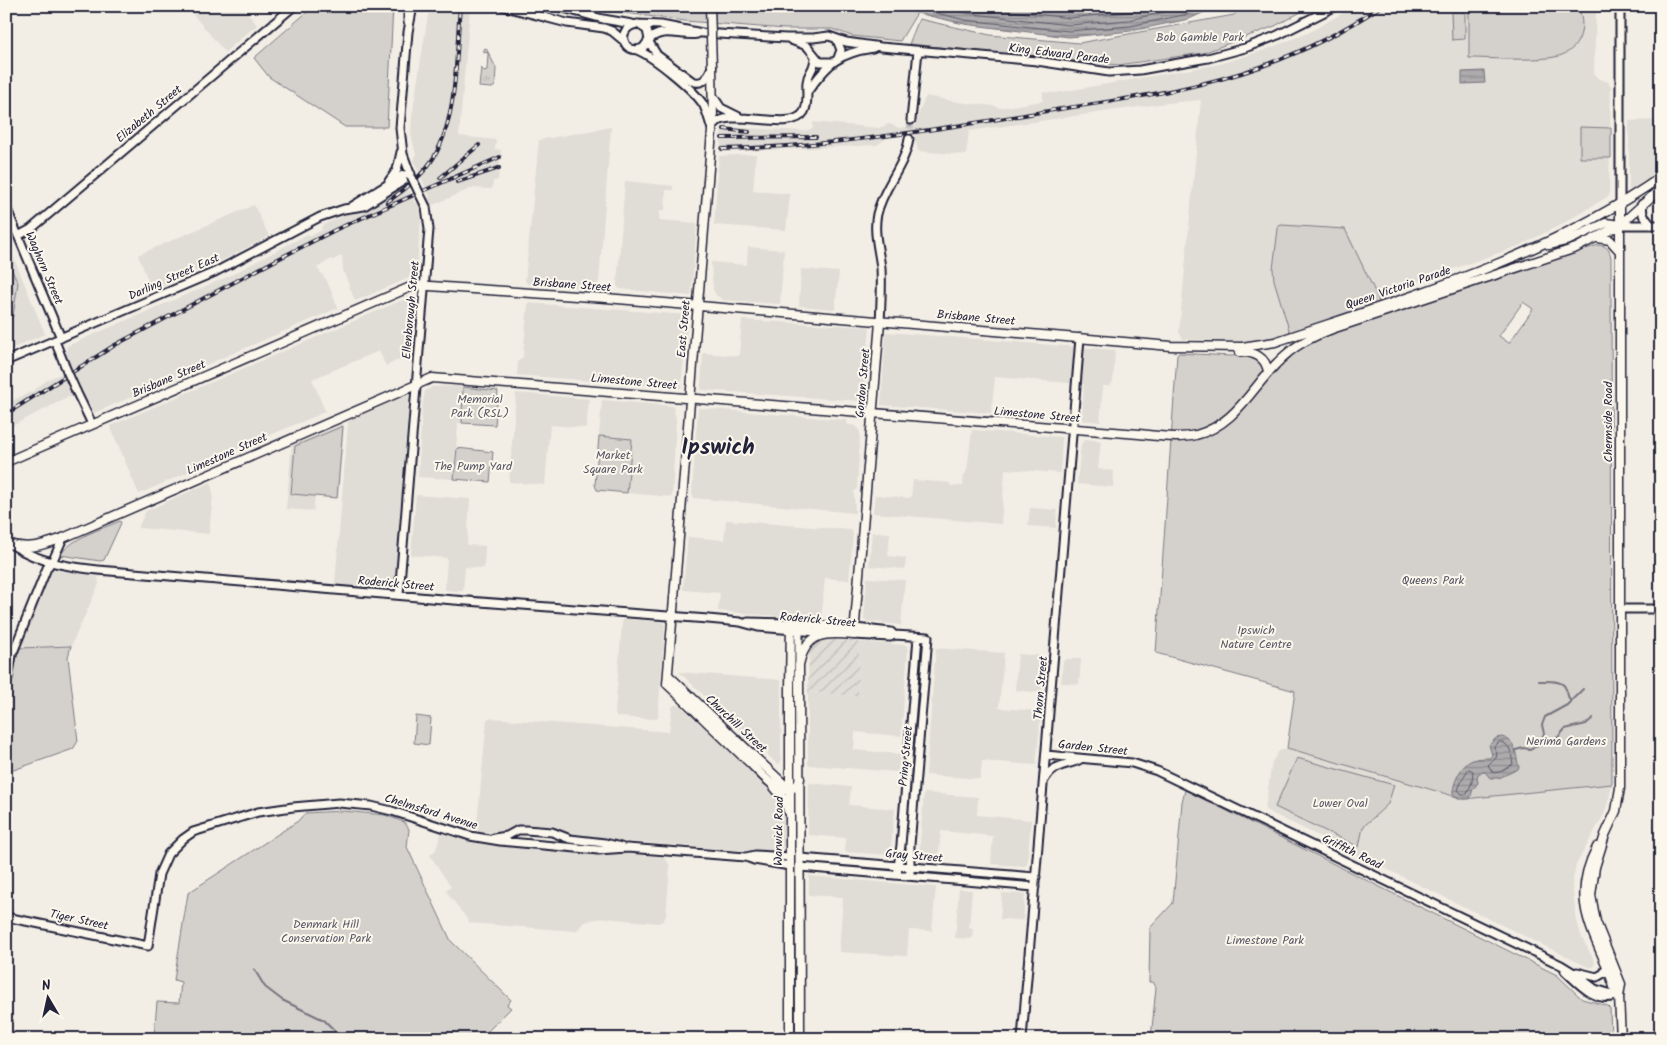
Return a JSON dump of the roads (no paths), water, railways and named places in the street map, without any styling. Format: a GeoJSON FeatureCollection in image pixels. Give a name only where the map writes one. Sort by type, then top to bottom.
{"type":"FeatureCollection","features":[{"type":"Feature","properties":{"kind":"main road","name":"East Street"},"geometry":{"type":"LineString","coordinates":[[667,680],[712,128],[713,96],[710,6]]}},
{"type":"Feature","properties":{"kind":"main road","name":"Queen Victoria Parade"},"geometry":{"type":"LineString","coordinates":[[1171,346],[1242,347],[1275,342],[1438,287],[1499,264],[1581,226],[1620,204],[1661,177]]}},
{"type":"Feature","properties":{"kind":"main road","name":"Queen Victoria Parade"},"geometry":{"type":"LineString","coordinates":[[1268,373],[1297,346],[1321,333],[1569,250],[1594,239],[1620,225],[1661,188]]}},
{"type":"Feature","properties":{"kind":"main road","name":"Chermside Road"},"geometry":{"type":"LineString","coordinates":[[1620,204],[1620,788],[1616,811],[1605,836],[1594,872],[1592,900],[1596,922],[1622,988],[1619,996],[1621,1039]]}},
{"type":"Feature","properties":{"kind":"main road"},"geometry":{"type":"LineString","coordinates":[[1540,246],[1569,240],[1606,223],[1620,225]]}},
{"type":"Feature","properties":{"kind":"main road"},"geometry":{"type":"LineString","coordinates":[[1594,239],[1608,239],[1620,251]]}},
{"type":"Feature","properties":{"kind":"main road","name":"Brisbane Street"},"geometry":{"type":"LineString","coordinates":[[6,462],[415,285],[698,306],[1171,346]]}},
{"type":"Feature","properties":{"kind":"main road","name":"Gordon Street"},"geometry":{"type":"LineString","coordinates":[[854,631],[880,322]]}},
{"type":"Feature","properties":{"kind":"main road"},"geometry":{"type":"LineString","coordinates":[[1212,348],[1256,355],[1265,361],[1268,373]]}},
{"type":"Feature","properties":{"kind":"main road","name":"Limestone Street"},"geometry":{"type":"LineString","coordinates":[[10,545],[35,547],[63,538],[432,378],[445,377],[1176,437],[1197,435],[1219,426],[1232,416],[1268,373]]}},
{"type":"Feature","properties":{"kind":"main road","name":"Roderick Street"},"geometry":{"type":"LineString","coordinates":[[795,627],[854,631]]}},
{"type":"Feature","properties":{"kind":"main road","name":"Warwick Road"},"geometry":{"type":"LineString","coordinates":[[790,1039],[790,689],[795,627]]}},
{"type":"Feature","properties":{"kind":"main road","name":"Roderick Street"},"geometry":{"type":"LineString","coordinates":[[834,633],[854,631]]}},
{"type":"Feature","properties":{"kind":"main road"},"geometry":{"type":"LineString","coordinates":[[799,665],[803,650],[810,641],[817,636],[834,633]]}},
{"type":"Feature","properties":{"kind":"main road","name":"Warwick Road"},"geometry":{"type":"LineString","coordinates":[[799,665],[800,1039]]}},
{"type":"Feature","properties":{"kind":"main road","name":"Churchill Street"},"geometry":{"type":"LineString","coordinates":[[667,680],[790,790]]}},
{"type":"Feature","properties":{"kind":"main road","name":"Churchill Street"},"geometry":{"type":"LineString","coordinates":[[667,680],[771,782],[785,801],[790,821]]}},
{"type":"Feature","properties":{"kind":"main road"},"geometry":{"type":"LineString","coordinates":[[790,689],[799,690]]}},
{"type":"Feature","properties":{"kind":"main road"},"geometry":{"type":"LineString","coordinates":[[769,770],[777,775],[782,774],[787,770],[790,762]]}},
{"type":"Feature","properties":{"kind":"main road"},"geometry":{"type":"LineString","coordinates":[[800,779],[796,786],[790,790],[797,798],[800,808]]}},
{"type":"Feature","properties":{"kind":"main road","name":"Churchill Street"},"geometry":{"type":"LineString","coordinates":[[771,782],[781,789],[790,790]]}},
{"type":"Feature","properties":{"kind":"main road","name":"Chermside Road"},"geometry":{"type":"LineString","coordinates":[[1605,836],[1598,845],[1590,864],[1585,882],[1584,899],[1589,926],[1619,996]]}},
{"type":"Feature","properties":{"kind":"main road","name":"Gray Street"},"geometry":{"type":"LineString","coordinates":[[790,857],[800,858]]}},
{"type":"Feature","properties":{"kind":"main road","name":"Gray Street"},"geometry":{"type":"LineString","coordinates":[[790,866],[800,867]]}},
{"type":"Feature","properties":{"kind":"street","name":"Elizabeth Street"},"geometry":{"type":"LineString","coordinates":[[18,236],[31,229],[294,6]]}},
{"type":"Feature","properties":{"kind":"street","name":"Ellenborough Street"},"geometry":{"type":"LineString","coordinates":[[398,595],[429,229],[426,207],[409,175],[401,144],[400,128],[408,32],[408,6]]}},
{"type":"Feature","properties":{"kind":"street","name":"Ellenborough Street"},"geometry":{"type":"LineString","coordinates":[[408,32],[413,6]]}},
{"type":"Feature","properties":{"kind":"street","name":"Ellenborough Street"},"geometry":{"type":"LineString","coordinates":[[408,32],[418,6]]}},
{"type":"Feature","properties":{"kind":"street"},"geometry":{"type":"LineString","coordinates":[[502,6],[566,23],[604,28],[616,34],[629,48],[637,50],[675,76],[691,90],[704,105],[712,128]]}},
{"type":"Feature","properties":{"kind":"street"},"geometry":{"type":"LineString","coordinates":[[556,6],[613,22],[664,26],[702,33],[786,38],[829,36],[837,40],[881,47]]}},
{"type":"Feature","properties":{"kind":"street","name":"King Edward Parade"},"geometry":{"type":"LineString","coordinates":[[881,47],[1037,61],[1109,72],[1124,72],[1208,58],[1244,48],[1278,36],[1336,6]]}},
{"type":"Feature","properties":{"kind":"street","name":"Chermside Road"},"geometry":{"type":"LineString","coordinates":[[1620,6],[1620,204]]}},
{"type":"Feature","properties":{"kind":"street"},"geometry":{"type":"LineString","coordinates":[[624,41],[623,36],[626,29],[636,24]]}},
{"type":"Feature","properties":{"kind":"street"},"geometry":{"type":"LineString","coordinates":[[636,24],[647,30],[649,41],[657,55],[692,81],[702,82],[708,76],[712,67]]}},
{"type":"Feature","properties":{"kind":"street"},"geometry":{"type":"LineString","coordinates":[[637,50],[643,48],[660,32],[687,35],[702,33]]}},
{"type":"Feature","properties":{"kind":"street"},"geometry":{"type":"LineString","coordinates":[[712,128],[718,121],[742,118],[793,120],[804,112],[807,81],[814,68],[814,44],[821,37]]}},
{"type":"Feature","properties":{"kind":"street"},"geometry":{"type":"LineString","coordinates":[[786,38],[807,46],[817,60],[824,63],[856,51],[881,47]]}},
{"type":"Feature","properties":{"kind":"street"},"geometry":{"type":"LineString","coordinates":[[807,91],[835,60],[841,50],[837,40]]}},
{"type":"Feature","properties":{"kind":"street"},"geometry":{"type":"LineString","coordinates":[[911,120],[918,51]]}},
{"type":"Feature","properties":{"kind":"street"},"geometry":{"type":"LineString","coordinates":[[713,96],[726,112],[742,118]]}},
{"type":"Feature","properties":{"kind":"street","name":"Gordon Street"},"geometry":{"type":"LineString","coordinates":[[880,322],[881,275],[876,218],[882,200],[907,150],[909,139]]}},
{"type":"Feature","properties":{"kind":"street","name":"Darling Street East"},"geometry":{"type":"LineString","coordinates":[[384,187],[396,172],[400,161],[401,144]]}},
{"type":"Feature","properties":{"kind":"street","name":"Darling Street East"},"geometry":{"type":"LineString","coordinates":[[349,208],[403,175],[409,175]]}},
{"type":"Feature","properties":{"kind":"street","name":"Darling Street East"},"geometry":{"type":"LineString","coordinates":[[6,361],[215,272],[323,216],[349,208],[364,206],[409,175]]}},
{"type":"Feature","properties":{"kind":"street"},"geometry":{"type":"LineString","coordinates":[[1642,204],[1643,215],[1651,225]]}},
{"type":"Feature","properties":{"kind":"street","name":"Waghorn Street"},"geometry":{"type":"LineString","coordinates":[[6,207],[58,339],[67,371],[92,424]]}},
{"type":"Feature","properties":{"kind":"street"},"geometry":{"type":"LineString","coordinates":[[1620,225],[1661,225]]}},
{"type":"Feature","properties":{"kind":"street","name":"Thorn Street"},"geometry":{"type":"LineString","coordinates":[[1022,1039],[1080,338]]}},
{"type":"Feature","properties":{"kind":"street"},"geometry":{"type":"LineString","coordinates":[[6,691],[12,655],[46,568],[63,538]]}},
{"type":"Feature","properties":{"kind":"street","name":"Roderick Street"},"geometry":{"type":"LineString","coordinates":[[10,545],[51,562],[104,571],[672,616],[740,622],[758,627],[795,627],[834,633]]}},
{"type":"Feature","properties":{"kind":"street"},"geometry":{"type":"LineString","coordinates":[[1620,609],[1661,609]]}},
{"type":"Feature","properties":{"kind":"street","name":"Warwick Road"},"geometry":{"type":"LineString","coordinates":[[795,627],[799,665]]}},
{"type":"Feature","properties":{"kind":"street","name":"Roderick Street"},"geometry":{"type":"LineString","coordinates":[[854,631],[890,637],[894,635],[928,637]]}},
{"type":"Feature","properties":{"kind":"street","name":"Pring Street"},"geometry":{"type":"LineString","coordinates":[[897,875],[918,637]]}},
{"type":"Feature","properties":{"kind":"street","name":"Pring Street"},"geometry":{"type":"LineString","coordinates":[[910,876],[910,845],[928,637]]}},
{"type":"Feature","properties":{"kind":"street","name":"Garden Street"},"geometry":{"type":"LineString","coordinates":[[1046,755],[1138,764]]}},
{"type":"Feature","properties":{"kind":"street"},"geometry":{"type":"LineString","coordinates":[[1044,780],[1049,772],[1056,767],[1082,758]]}},
{"type":"Feature","properties":{"kind":"street","name":"Griffith Road"},"geometry":{"type":"LineString","coordinates":[[1138,764],[1165,775],[1556,963],[1572,971],[1595,989],[1619,996]]}},
{"type":"Feature","properties":{"kind":"street","name":"Chelmsford Avenue"},"geometry":{"type":"LineString","coordinates":[[148,946],[159,874],[168,854],[191,834],[258,812],[293,807],[339,803],[371,806],[470,836],[525,844],[601,850],[625,849],[746,857],[755,855],[790,857]]}},
{"type":"Feature","properties":{"kind":"street"},"geometry":{"type":"LineString","coordinates":[[519,830],[517,838],[525,844]]}},
{"type":"Feature","properties":{"kind":"street","name":"Chelmsford Avenue"},"geometry":{"type":"LineString","coordinates":[[488,839],[507,836],[519,830],[552,832],[566,838],[609,844],[625,849]]}},
{"type":"Feature","properties":{"kind":"street"},"geometry":{"type":"LineString","coordinates":[[559,834],[562,841],[560,846]]}},
{"type":"Feature","properties":{"kind":"street","name":"Chelmsford Avenue"},"geometry":{"type":"LineString","coordinates":[[746,857],[790,866]]}},
{"type":"Feature","properties":{"kind":"street","name":"Gray Street"},"geometry":{"type":"LineString","coordinates":[[800,858],[1036,877]]}},
{"type":"Feature","properties":{"kind":"street"},"geometry":{"type":"LineString","coordinates":[[824,869],[821,864],[825,860]]}},
{"type":"Feature","properties":{"kind":"street","name":"Gray Street"},"geometry":{"type":"LineString","coordinates":[[800,867],[1036,887]]}},
{"type":"Feature","properties":{"kind":"street","name":"Tiger Street"},"geometry":{"type":"LineString","coordinates":[[6,917],[148,946]]}},
{"type":"Feature","properties":{"kind":"street","name":"Griffith Road"},"geometry":{"type":"LineString","coordinates":[[1556,963],[1591,994],[1607,998],[1619,996]]}},
{"type":"Feature","properties":{"kind":"street"},"geometry":{"type":"LineString","coordinates":[[1572,971],[1597,977],[1604,973],[1607,966]]}},
{"type":"Feature","properties":{"kind":"water"},"geometry":{"type":"Polygon","coordinates":[[[887,6],[1218,6],[1189,19],[1131,31],[1069,37],[964,24],[887,6]]]}},
{"type":"Feature","properties":{"kind":"water"},"geometry":{"type":"Polygon","coordinates":[[[1484,71],[1485,83],[1462,84],[1462,72],[1484,71]]]}},
{"type":"Feature","properties":{"kind":"water"},"geometry":{"type":"Polygon","coordinates":[[[1502,737],[1513,745],[1518,769],[1499,778],[1490,778],[1485,772],[1479,773],[1477,777],[1478,783],[1473,789],[1470,799],[1460,799],[1453,794],[1456,780],[1465,765],[1475,759],[1490,758],[1492,755],[1489,745],[1496,738],[1502,737]]]}},
{"type":"Feature","properties":{"kind":"waterway"},"geometry":{"type":"LineString","coordinates":[[1539,681],[1561,683],[1566,689],[1571,702]]}},
{"type":"Feature","properties":{"kind":"waterway"},"geometry":{"type":"LineString","coordinates":[[1537,746],[1544,734],[1542,725],[1545,717],[1567,705],[1583,689]]}},
{"type":"Feature","properties":{"kind":"waterway"},"geometry":{"type":"LineString","coordinates":[[1516,750],[1553,743],[1565,729],[1586,724],[1593,718]]}},
{"type":"Feature","properties":{"kind":"waterway"},"geometry":{"type":"LineString","coordinates":[[254,969],[265,987],[282,1000],[324,1020],[343,1039]]}},
{"type":"Feature","properties":{"kind":"tunnel"},"geometry":{"type":"LineString","coordinates":[[909,139],[911,120]]}},
{"type":"Feature","properties":{"kind":"railway"},"geometry":{"type":"LineString","coordinates":[[387,202],[405,189],[430,163],[446,129],[454,88],[460,6]]}},
{"type":"Feature","properties":{"kind":"railway"},"geometry":{"type":"LineString","coordinates":[[722,149],[838,142],[915,132],[1180,89],[1249,71],[1295,53],[1339,32],[1381,6]]}},
{"type":"Feature","properties":{"kind":"railway"},"geometry":{"type":"LineString","coordinates":[[724,129],[749,132]]}},
{"type":"Feature","properties":{"kind":"railway"},"geometry":{"type":"LineString","coordinates":[[722,138],[816,137]]}},
{"type":"Feature","properties":{"kind":"railway"},"geometry":{"type":"LineString","coordinates":[[440,178],[479,145]]}},
{"type":"Feature","properties":{"kind":"railway"},"geometry":{"type":"LineString","coordinates":[[6,414],[115,345],[280,258],[337,229],[500,157]]}},
{"type":"Feature","properties":{"kind":"railway"},"geometry":{"type":"LineString","coordinates":[[457,182],[499,168]]}},
{"type":"Feature","properties":{"kind":"district","name":"Ipswich"},"geometry":{"type":"Point","coordinates":[718,448]}},
{"type":"Feature","properties":{"kind":"park label","name":"Bob Gamble Park"},"geometry":{"type":"Point","coordinates":[1200,37]}},
{"type":"Feature","properties":{"kind":"park label","name":"Memorial Park (RSL)"},"geometry":{"type":"Point","coordinates":[480,406]}},
{"type":"Feature","properties":{"kind":"park label","name":"Market Square Park"},"geometry":{"type":"Point","coordinates":[613,462]}},
{"type":"Feature","properties":{"kind":"park label","name":"The Pump Yard"},"geometry":{"type":"Point","coordinates":[473,466]}},
{"type":"Feature","properties":{"kind":"park label","name":"Queens Park"},"geometry":{"type":"Point","coordinates":[1433,580]}},
{"type":"Feature","properties":{"kind":"park label","name":"Ipswich Nature Centre"},"geometry":{"type":"Point","coordinates":[1256,637]}},
{"type":"Feature","properties":{"kind":"park label","name":"Nerima Gardens"},"geometry":{"type":"Point","coordinates":[1566,741]}},
{"type":"Feature","properties":{"kind":"park label","name":"Lower Oval"},"geometry":{"type":"Point","coordinates":[1340,803]}},
{"type":"Feature","properties":{"kind":"park label","name":"Denmark Hill Conservation Park"},"geometry":{"type":"Point","coordinates":[326,931]}},
{"type":"Feature","properties":{"kind":"park label","name":"Limestone Park"},"geometry":{"type":"Point","coordinates":[1265,940]}}]}
